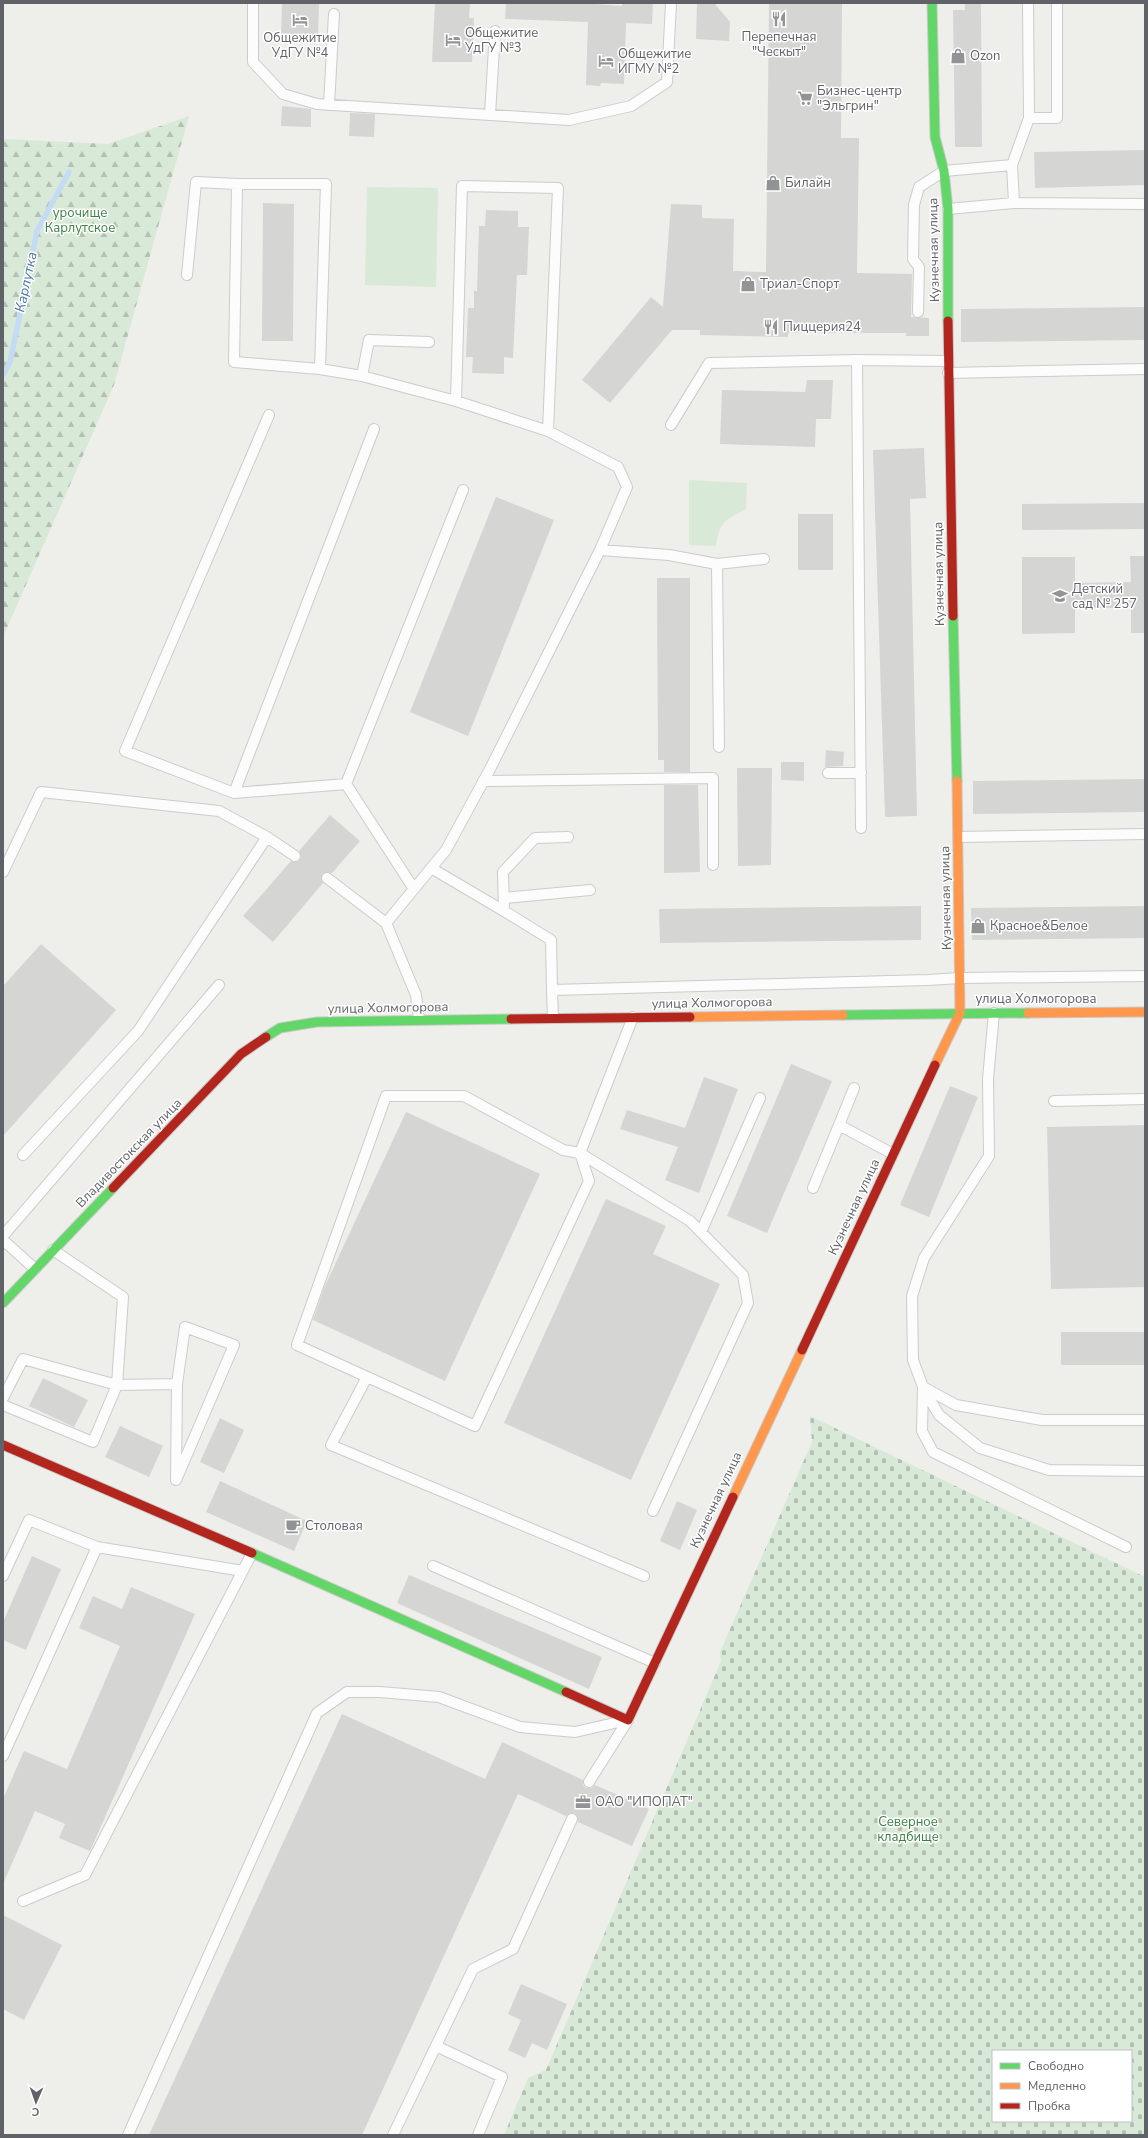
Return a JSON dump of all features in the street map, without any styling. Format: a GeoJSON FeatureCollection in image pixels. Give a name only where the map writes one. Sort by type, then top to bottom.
{"type":"FeatureCollection","features":[{"type":"Feature","properties":{"kind":"street","name":"Кузнечная улица"},"geometry":{"type":"LineString","coordinates":[[628,1720],[960,1013],[958,836],[948,373],[948,209],[944,171],[935,137],[932,3]]}},
{"type":"Feature","properties":{"kind":"street","name":"улица Холмогорова"},"geometry":{"type":"LineString","coordinates":[[280,1028],[317,1022],[419,1020],[994,1012],[1145,1012]]}},
{"type":"Feature","properties":{"kind":"street","name":"Владивостокская улица"},"geometry":{"type":"LineString","coordinates":[[3,1303],[241,1054],[280,1028]]}},
{"type":"Feature","properties":{"kind":"street"},"geometry":{"type":"LineString","coordinates":[[3,1445],[252,1553],[628,1720]]}},
{"type":"Feature","properties":{"kind":"lane"},"geometry":{"type":"LineString","coordinates":[[253,3],[253,62],[283,94],[317,104],[569,120],[631,106],[667,82],[671,3]]}},
{"type":"Feature","properties":{"kind":"lane"},"geometry":{"type":"LineString","coordinates":[[1014,204],[1012,165],[1030,118],[1028,3]]}},
{"type":"Feature","properties":{"kind":"lane"},"geometry":{"type":"LineString","coordinates":[[1030,118],[1057,118],[1057,3]]}},
{"type":"Feature","properties":{"kind":"lane"},"geometry":{"type":"LineString","coordinates":[[329,105],[334,14]]}},
{"type":"Feature","properties":{"kind":"lane"},"geometry":{"type":"LineString","coordinates":[[490,115],[495,31]]}},
{"type":"Feature","properties":{"kind":"lane"},"geometry":{"type":"LineString","coordinates":[[918,312],[919,267],[913,259],[914,205],[919,187],[944,171],[1012,165]]}},
{"type":"Feature","properties":{"kind":"lane"},"geometry":{"type":"LineString","coordinates":[[187,275],[196,182],[237,184],[326,184],[320,368]]}},
{"type":"Feature","properties":{"kind":"lane"},"geometry":{"type":"LineString","coordinates":[[237,184],[234,362],[320,368],[362,376],[456,401],[548,431],[618,467],[627,487],[600,550],[483,781],[446,850],[386,923]]}},
{"type":"Feature","properties":{"kind":"lane"},"geometry":{"type":"LineString","coordinates":[[456,401],[462,186],[558,188],[548,431]]}},
{"type":"Feature","properties":{"kind":"lane"},"geometry":{"type":"LineString","coordinates":[[948,209],[1014,204],[1145,204]]}},
{"type":"Feature","properties":{"kind":"lane"},"geometry":{"type":"LineString","coordinates":[[362,376],[369,340],[429,342]]}},
{"type":"Feature","properties":{"kind":"lane"},"geometry":{"type":"LineString","coordinates":[[671,425],[709,363],[857,360],[948,361]]}},
{"type":"Feature","properties":{"kind":"lane"},"geometry":{"type":"LineString","coordinates":[[857,360],[861,828]]}},
{"type":"Feature","properties":{"kind":"lane"},"geometry":{"type":"LineString","coordinates":[[948,373],[1145,369]]}},
{"type":"Feature","properties":{"kind":"lane"},"geometry":{"type":"LineString","coordinates":[[269,415],[125,751],[234,793],[346,784]]}},
{"type":"Feature","properties":{"kind":"lane"},"geometry":{"type":"LineString","coordinates":[[234,793],[374,429]]}},
{"type":"Feature","properties":{"kind":"lane"},"geometry":{"type":"LineString","coordinates":[[346,784],[463,490]]}},
{"type":"Feature","properties":{"kind":"lane"},"geometry":{"type":"LineString","coordinates":[[600,550],[669,555],[717,564],[764,559]]}},
{"type":"Feature","properties":{"kind":"lane"},"geometry":{"type":"LineString","coordinates":[[717,564],[719,747]]}},
{"type":"Feature","properties":{"kind":"lane"},"geometry":{"type":"LineString","coordinates":[[828,773],[860,773]]}},
{"type":"Feature","properties":{"kind":"lane"},"geometry":{"type":"LineString","coordinates":[[483,781],[713,778],[713,865]]}},
{"type":"Feature","properties":{"kind":"lane"},"geometry":{"type":"LineString","coordinates":[[346,784],[414,889]]}},
{"type":"Feature","properties":{"kind":"lane"},"geometry":{"type":"LineString","coordinates":[[3,872],[41,792],[219,811],[266,837],[295,856]]}},
{"type":"Feature","properties":{"kind":"lane"},"geometry":{"type":"LineString","coordinates":[[958,836],[1145,834]]}},
{"type":"Feature","properties":{"kind":"lane"},"geometry":{"type":"LineString","coordinates":[[23,1155],[138,1031],[266,837]]}},
{"type":"Feature","properties":{"kind":"lane"},"geometry":{"type":"LineString","coordinates":[[504,911],[504,872],[535,838],[568,837]]}},
{"type":"Feature","properties":{"kind":"lane"},"geometry":{"type":"LineString","coordinates":[[431,868],[551,940],[553,1018]]}},
{"type":"Feature","properties":{"kind":"lane"},"geometry":{"type":"LineString","coordinates":[[327,878],[386,923],[416,995],[419,1020]]}},
{"type":"Feature","properties":{"kind":"lane"},"geometry":{"type":"LineString","coordinates":[[504,898],[590,890]]}},
{"type":"Feature","properties":{"kind":"lane"},"geometry":{"type":"LineString","coordinates":[[552,990],[960,978],[1145,976]]}},
{"type":"Feature","properties":{"kind":"lane"},"geometry":{"type":"LineString","coordinates":[[3,1236],[219,986]]}},
{"type":"Feature","properties":{"kind":"lane"},"geometry":{"type":"LineString","coordinates":[[994,1012],[988,1080],[988,1156],[924,1258],[912,1296],[913,1360],[923,1387],[939,1415],[980,1448],[1049,1470],[1145,1471]]}},
{"type":"Feature","properties":{"kind":"lane"},"geometry":{"type":"LineString","coordinates":[[633,1017],[580,1153],[589,1181],[474,1426],[297,1345],[386,1096],[464,1096],[563,1150],[580,1153],[690,1221],[743,1275],[748,1303],[654,1511]]}},
{"type":"Feature","properties":{"kind":"lane"},"geometry":{"type":"LineString","coordinates":[[813,1188],[854,1088]]}},
{"type":"Feature","properties":{"kind":"lane"},"geometry":{"type":"LineString","coordinates":[[701,1232],[760,1098]]}},
{"type":"Feature","properties":{"kind":"lane"},"geometry":{"type":"LineString","coordinates":[[1054,1101],[1145,1099]]}},
{"type":"Feature","properties":{"kind":"lane"},"geometry":{"type":"LineString","coordinates":[[839,1125],[893,1154]]}},
{"type":"Feature","properties":{"kind":"lane"},"geometry":{"type":"LineString","coordinates":[[3,1240],[35,1269]]}},
{"type":"Feature","properties":{"kind":"lane"},"geometry":{"type":"LineString","coordinates":[[3,1405],[93,1442],[117,1385],[123,1297],[53,1250]]}},
{"type":"Feature","properties":{"kind":"lane"},"geometry":{"type":"LineString","coordinates":[[185,1327],[234,1345],[176,1480],[176,1472],[177,1384],[185,1327]]}},
{"type":"Feature","properties":{"kind":"lane"},"geometry":{"type":"LineString","coordinates":[[3,1398],[23,1359],[117,1385],[177,1384]]}},
{"type":"Feature","properties":{"kind":"lane"},"geometry":{"type":"LineString","coordinates":[[367,1377],[331,1445],[644,1576]]}},
{"type":"Feature","properties":{"kind":"lane"},"geometry":{"type":"LineString","coordinates":[[923,1387],[956,1405],[1042,1420],[1145,1420]]}},
{"type":"Feature","properties":{"kind":"lane"},"geometry":{"type":"LineString","coordinates":[[923,1387],[922,1431],[934,1452],[1126,1547]]}},
{"type":"Feature","properties":{"kind":"lane"},"geometry":{"type":"LineString","coordinates":[[3,1576],[29,1520],[97,1547],[243,1570]]}},
{"type":"Feature","properties":{"kind":"lane"},"geometry":{"type":"LineString","coordinates":[[3,1756],[97,1547]]}},
{"type":"Feature","properties":{"kind":"lane"},"geometry":{"type":"LineString","coordinates":[[23,1901],[86,1875],[252,1553]]}},
{"type":"Feature","properties":{"kind":"lane"},"geometry":{"type":"LineString","coordinates":[[433,1566],[655,1663]]}},
{"type":"Feature","properties":{"kind":"lane"},"geometry":{"type":"LineString","coordinates":[[128,2135],[317,1713],[347,1692],[380,1692],[439,1697],[520,1727],[575,1732],[628,1720]]}},
{"type":"Feature","properties":{"kind":"lane"},"geometry":{"type":"LineString","coordinates":[[589,1782],[628,1720]]}},
{"type":"Feature","properties":{"kind":"lane"},"geometry":{"type":"LineString","coordinates":[[393,2135],[473,1969],[513,1949],[572,1819]]}},
{"type":"Feature","properties":{"kind":"lane"},"geometry":{"type":"LineString","coordinates":[[436,2046],[502,2077],[478,2135]]}},
{"type":"Feature","properties":{"kind":"green space","name":"урочище Карлутское"},"geometry":{"type":"Polygon","coordinates":[[[189,116],[114,385],[3,637],[3,139],[108,144],[189,116]]]}},
{"type":"Feature","properties":{"kind":"green space"},"geometry":{"type":"Polygon","coordinates":[[[367,187],[438,188],[436,287],[365,285],[367,187]]]}},
{"type":"Feature","properties":{"kind":"green space"},"geometry":{"type":"Polygon","coordinates":[[[689,480],[747,483],[746,509],[728,519],[721,526],[716,546],[689,545],[689,480]]]}},
{"type":"Feature","properties":{"kind":"green space","name":"Северное кладбище"},"geometry":{"type":"Polygon","coordinates":[[[810,1416],[1145,1577],[1145,2135],[504,2135],[528,2078],[546,2070],[721,1661],[720,1652],[812,1442],[810,1416]]]}},
{"type":"Feature","properties":{"kind":"building","name":"Общежитие УдГУ №4"},"geometry":{"type":"Polygon","coordinates":[[[282,3],[319,3],[318,37],[295,36],[295,39],[281,38],[282,3]]]}},
{"type":"Feature","properties":{"kind":"building","name":"Общежитие УдГУ №3"},"geometry":{"type":"Polygon","coordinates":[[[435,3],[470,3],[469,18],[474,18],[472,62],[432,62],[435,3]]]}},
{"type":"Feature","properties":{"kind":"building","name":"Общежитие ИГМУ №2"},"geometry":{"type":"Polygon","coordinates":[[[506,3],[583,3],[622,6],[622,3],[653,3],[652,24],[626,23],[624,84],[601,83],[600,86],[586,85],[588,22],[505,19],[506,3]]]}},
{"type":"Feature","properties":{"kind":"building"},"geometry":{"type":"Polygon","coordinates":[[[697,3],[714,3],[730,22],[729,41],[696,39],[697,3]]]}},
{"type":"Feature","properties":{"kind":"building"},"geometry":{"type":"Polygon","coordinates":[[[769,3],[842,3],[841,138],[859,138],[857,273],[912,274],[911,317],[929,318],[929,336],[906,336],[906,333],[788,333],[788,337],[700,335],[700,330],[672,330],[610,403],[582,380],[651,297],[663,307],[671,204],[702,205],[702,218],[734,219],[733,271],[766,272],[769,3]]]}},
{"type":"Feature","properties":{"kind":"building"},"geometry":{"type":"Polygon","coordinates":[[[965,3],[981,3],[982,147],[955,147],[953,10],[965,10],[965,3]]]}},
{"type":"Feature","properties":{"kind":"building"},"geometry":{"type":"Polygon","coordinates":[[[282,106],[311,109],[311,127],[281,126],[282,106]]]}},
{"type":"Feature","properties":{"kind":"building"},"geometry":{"type":"Polygon","coordinates":[[[350,113],[375,114],[374,137],[349,136],[350,113]]]}},
{"type":"Feature","properties":{"kind":"building"},"geometry":{"type":"Polygon","coordinates":[[[1145,150],[1145,185],[1035,188],[1034,152],[1145,150]]]}},
{"type":"Feature","properties":{"kind":"building"},"geometry":{"type":"Polygon","coordinates":[[[263,203],[294,204],[293,341],[262,341],[263,203]]]}},
{"type":"Feature","properties":{"kind":"building"},"geometry":{"type":"Polygon","coordinates":[[[486,210],[518,211],[518,227],[529,227],[527,275],[517,275],[513,358],[504,357],[504,374],[472,373],[473,357],[466,357],[468,308],[474,308],[474,291],[477,291],[479,226],[485,226],[486,210]]]}},
{"type":"Feature","properties":{"kind":"building"},"geometry":{"type":"Polygon","coordinates":[[[1145,307],[1145,340],[961,342],[961,309],[1145,307]]]}},
{"type":"Feature","properties":{"kind":"building"},"geometry":{"type":"Polygon","coordinates":[[[807,380],[833,380],[831,419],[816,419],[815,447],[720,444],[722,390],[805,392],[807,380]]]}},
{"type":"Feature","properties":{"kind":"building"},"geometry":{"type":"Polygon","coordinates":[[[924,448],[926,498],[910,499],[917,816],[885,817],[873,450],[924,448]]]}},
{"type":"Feature","properties":{"kind":"building"},"geometry":{"type":"Polygon","coordinates":[[[496,497],[554,520],[468,736],[410,712],[496,497]]]}},
{"type":"Feature","properties":{"kind":"building"},"geometry":{"type":"Polygon","coordinates":[[[1145,503],[1145,529],[1022,530],[1022,504],[1145,503]]]}},
{"type":"Feature","properties":{"kind":"building"},"geometry":{"type":"Polygon","coordinates":[[[798,514],[833,514],[833,570],[798,570],[798,514]]]}},
{"type":"Feature","properties":{"kind":"building"},"geometry":{"type":"Polygon","coordinates":[[[1130,556],[1145,556],[1145,633],[1131,633],[1131,608],[1075,608],[1075,633],[1022,634],[1022,557],[1075,557],[1075,583],[1131,582],[1130,556]]]}},
{"type":"Feature","properties":{"kind":"building"},"geometry":{"type":"Polygon","coordinates":[[[657,578],[690,578],[690,772],[664,772],[664,760],[658,760],[657,578]]]}},
{"type":"Feature","properties":{"kind":"building"},"geometry":{"type":"Polygon","coordinates":[[[826,750],[844,752],[843,766],[825,767],[826,750]]]}},
{"type":"Feature","properties":{"kind":"building"},"geometry":{"type":"Polygon","coordinates":[[[781,762],[804,762],[804,781],[781,780],[781,762]]]}},
{"type":"Feature","properties":{"kind":"building"},"geometry":{"type":"Polygon","coordinates":[[[737,768],[772,768],[771,865],[738,866],[737,768]]]}},
{"type":"Feature","properties":{"kind":"building"},"geometry":{"type":"Polygon","coordinates":[[[1145,779],[1145,812],[973,814],[973,781],[1145,779]]]}},
{"type":"Feature","properties":{"kind":"building"},"geometry":{"type":"Polygon","coordinates":[[[664,785],[698,785],[700,872],[664,873],[664,785]]]}},
{"type":"Feature","properties":{"kind":"building"},"geometry":{"type":"Polygon","coordinates":[[[330,815],[360,841],[332,873],[327,872],[322,874],[321,878],[323,883],[273,942],[243,916],[291,861],[295,862],[300,860],[301,856],[299,851],[330,815]]]}},
{"type":"Feature","properties":{"kind":"building"},"geometry":{"type":"Polygon","coordinates":[[[921,906],[921,940],[660,943],[659,909],[921,906]]]}},
{"type":"Feature","properties":{"kind":"building"},"geometry":{"type":"Polygon","coordinates":[[[1145,906],[1145,938],[972,940],[971,908],[1145,906]]]}},
{"type":"Feature","properties":{"kind":"building"},"geometry":{"type":"Polygon","coordinates":[[[41,944],[116,1010],[3,1136],[3,986],[41,944]]]}},
{"type":"Feature","properties":{"kind":"building"},"geometry":{"type":"Polygon","coordinates":[[[791,1064],[832,1081],[767,1233],[727,1216],[791,1064]]]}},
{"type":"Feature","properties":{"kind":"building"},"geometry":{"type":"Polygon","coordinates":[[[704,1077],[738,1089],[699,1193],[665,1180],[678,1147],[620,1129],[627,1110],[685,1128],[704,1077]]]}},
{"type":"Feature","properties":{"kind":"building"},"geometry":{"type":"Polygon","coordinates":[[[950,1086],[978,1097],[929,1217],[900,1205],[950,1086]]]}},
{"type":"Feature","properties":{"kind":"building"},"geometry":{"type":"Polygon","coordinates":[[[406,1112],[540,1174],[445,1381],[313,1320],[324,1288],[406,1112]]]}},
{"type":"Feature","properties":{"kind":"building"},"geometry":{"type":"Polygon","coordinates":[[[1145,1125],[1145,1287],[1051,1289],[1047,1127],[1145,1125]]]}},
{"type":"Feature","properties":{"kind":"building"},"geometry":{"type":"Polygon","coordinates":[[[606,1199],[666,1226],[653,1254],[720,1284],[631,1480],[504,1423],[606,1199]]]}},
{"type":"Feature","properties":{"kind":"building"},"geometry":{"type":"Polygon","coordinates":[[[1061,1332],[1145,1332],[1145,1365],[1061,1365],[1061,1332]]]}},
{"type":"Feature","properties":{"kind":"building"},"geometry":{"type":"Polygon","coordinates":[[[43,1378],[88,1400],[74,1427],[29,1406],[43,1378]]]}},
{"type":"Feature","properties":{"kind":"building"},"geometry":{"type":"Polygon","coordinates":[[[220,1418],[244,1430],[224,1473],[200,1462],[220,1418]]]}},
{"type":"Feature","properties":{"kind":"building"},"geometry":{"type":"Polygon","coordinates":[[[120,1426],[163,1446],[149,1477],[105,1457],[120,1426]]]}},
{"type":"Feature","properties":{"kind":"building"},"geometry":{"type":"Polygon","coordinates":[[[220,1481],[307,1521],[294,1551],[206,1512],[220,1481]]]}},
{"type":"Feature","properties":{"kind":"building"},"geometry":{"type":"Polygon","coordinates":[[[677,1501],[697,1510],[680,1550],[660,1541],[677,1501]]]}},
{"type":"Feature","properties":{"kind":"building"},"geometry":{"type":"Polygon","coordinates":[[[32,1556],[61,1569],[26,1650],[3,1640],[3,1622],[32,1556]]]}},
{"type":"Feature","properties":{"kind":"building"},"geometry":{"type":"Polygon","coordinates":[[[409,1575],[602,1657],[589,1689],[397,1603],[409,1575]]]}},
{"type":"Feature","properties":{"kind":"building"},"geometry":{"type":"Polygon","coordinates":[[[131,1587],[195,1614],[90,1851],[59,1838],[65,1824],[35,1811],[3,1884],[3,1799],[24,1751],[67,1769],[120,1646],[79,1628],[93,1596],[122,1609],[131,1587]]]}},
{"type":"Feature","properties":{"kind":"building"},"geometry":{"type":"Polygon","coordinates":[[[342,1714],[485,1779],[502,1742],[583,1780],[583,1785],[586,1788],[592,1788],[595,1785],[649,1809],[632,1846],[578,1822],[578,1818],[575,1813],[571,1813],[566,1816],[518,1794],[362,2135],[149,2135],[342,1714]]]}},
{"type":"Feature","properties":{"kind":"building"},"geometry":{"type":"Polygon","coordinates":[[[3,1915],[62,1945],[24,2020],[3,2009],[3,1915]]]}},
{"type":"Feature","properties":{"kind":"building"},"geometry":{"type":"Polygon","coordinates":[[[521,1984],[567,2004],[547,2050],[532,2043],[525,2058],[508,2050],[521,2020],[508,2014],[521,1984]]]}},
{"type":"Feature","properties":{"kind":"waterway","name":"Карлутка"},"geometry":{"type":"LineString","coordinates":[[3,375],[10,362],[37,231],[69,172]]}},
{"type":"Feature","properties":{"kind":"traffic: fast"},"geometry":{"type":"LineString","coordinates":[[932,3],[935,137],[944,171],[948,209],[948,321]]}},
{"type":"Feature","properties":{"kind":"traffic: fast"},"geometry":{"type":"LineString","coordinates":[[953,616],[957,781]]}},
{"type":"Feature","properties":{"kind":"traffic: fast"},"geometry":{"type":"LineString","coordinates":[[843,1015],[1028,1013]]}},
{"type":"Feature","properties":{"kind":"traffic: fast"},"geometry":{"type":"LineString","coordinates":[[266,1037],[280,1028],[317,1022],[511,1019]]}},
{"type":"Feature","properties":{"kind":"traffic: fast"},"geometry":{"type":"LineString","coordinates":[[3,1303],[113,1188]]}},
{"type":"Feature","properties":{"kind":"traffic: fast"},"geometry":{"type":"LineString","coordinates":[[252,1553],[566,1692]]}},
{"type":"Feature","properties":{"kind":"traffic: slow"},"geometry":{"type":"LineString","coordinates":[[935,1065],[960,1013],[957,781]]}},
{"type":"Feature","properties":{"kind":"traffic: slow"},"geometry":{"type":"LineString","coordinates":[[1028,1013],[1145,1012]]}},
{"type":"Feature","properties":{"kind":"traffic: slow"},"geometry":{"type":"LineString","coordinates":[[690,1017],[843,1015]]}},
{"type":"Feature","properties":{"kind":"traffic: slow"},"geometry":{"type":"LineString","coordinates":[[733,1497],[802,1350]]}},
{"type":"Feature","properties":{"kind":"traffic: jam"},"geometry":{"type":"LineString","coordinates":[[948,321],[953,616]]}},
{"type":"Feature","properties":{"kind":"traffic: jam"},"geometry":{"type":"LineString","coordinates":[[511,1019],[690,1017]]}},
{"type":"Feature","properties":{"kind":"traffic: jam"},"geometry":{"type":"LineString","coordinates":[[113,1188],[241,1054],[266,1037]]}},
{"type":"Feature","properties":{"kind":"traffic: jam"},"geometry":{"type":"LineString","coordinates":[[802,1350],[935,1065]]}},
{"type":"Feature","properties":{"kind":"traffic: jam"},"geometry":{"type":"LineString","coordinates":[[3,1445],[252,1553]]}},
{"type":"Feature","properties":{"kind":"traffic: jam"},"geometry":{"type":"LineString","coordinates":[[566,1692],[628,1720],[733,1497]]}},
{"type":"Feature","properties":{"kind":"place","name":"Перепечная \"Ческыт\""},"geometry":{"type":"Point","coordinates":[779,19]}},
{"type":"Feature","properties":{"kind":"place","name":"Общежитие УдГУ №4"},"geometry":{"type":"Point","coordinates":[300,20]}},
{"type":"Feature","properties":{"kind":"place","name":"Общежитие УдГУ №3"},"geometry":{"type":"Point","coordinates":[453,40]}},
{"type":"Feature","properties":{"kind":"place","name":"Ozon"},"geometry":{"type":"Point","coordinates":[958,56]}},
{"type":"Feature","properties":{"kind":"place","name":"Общежитие ИГМУ №2"},"geometry":{"type":"Point","coordinates":[606,61]}},
{"type":"Feature","properties":{"kind":"place","name":"Бизнес-центр \"Эльгрин\""},"geometry":{"type":"Point","coordinates":[805,98]}},
{"type":"Feature","properties":{"kind":"place","name":"Билайн"},"geometry":{"type":"Point","coordinates":[773,183]}},
{"type":"Feature","properties":{"kind":"place","name":"Триал-Спорт"},"geometry":{"type":"Point","coordinates":[748,284]}},
{"type":"Feature","properties":{"kind":"place","name":"Пиццерия24"},"geometry":{"type":"Point","coordinates":[771,327]}},
{"type":"Feature","properties":{"kind":"place","name":"Детский сад № 257"},"geometry":{"type":"Point","coordinates":[1060,596]}},
{"type":"Feature","properties":{"kind":"place","name":"Красное&Белое"},"geometry":{"type":"Point","coordinates":[978,926]}},
{"type":"Feature","properties":{"kind":"place","name":"Столовая"},"geometry":{"type":"Point","coordinates":[293,1526]}},
{"type":"Feature","properties":{"kind":"place","name":"ОАО \"ИПОПАТ\""},"geometry":{"type":"Point","coordinates":[583,1802]}}]}
